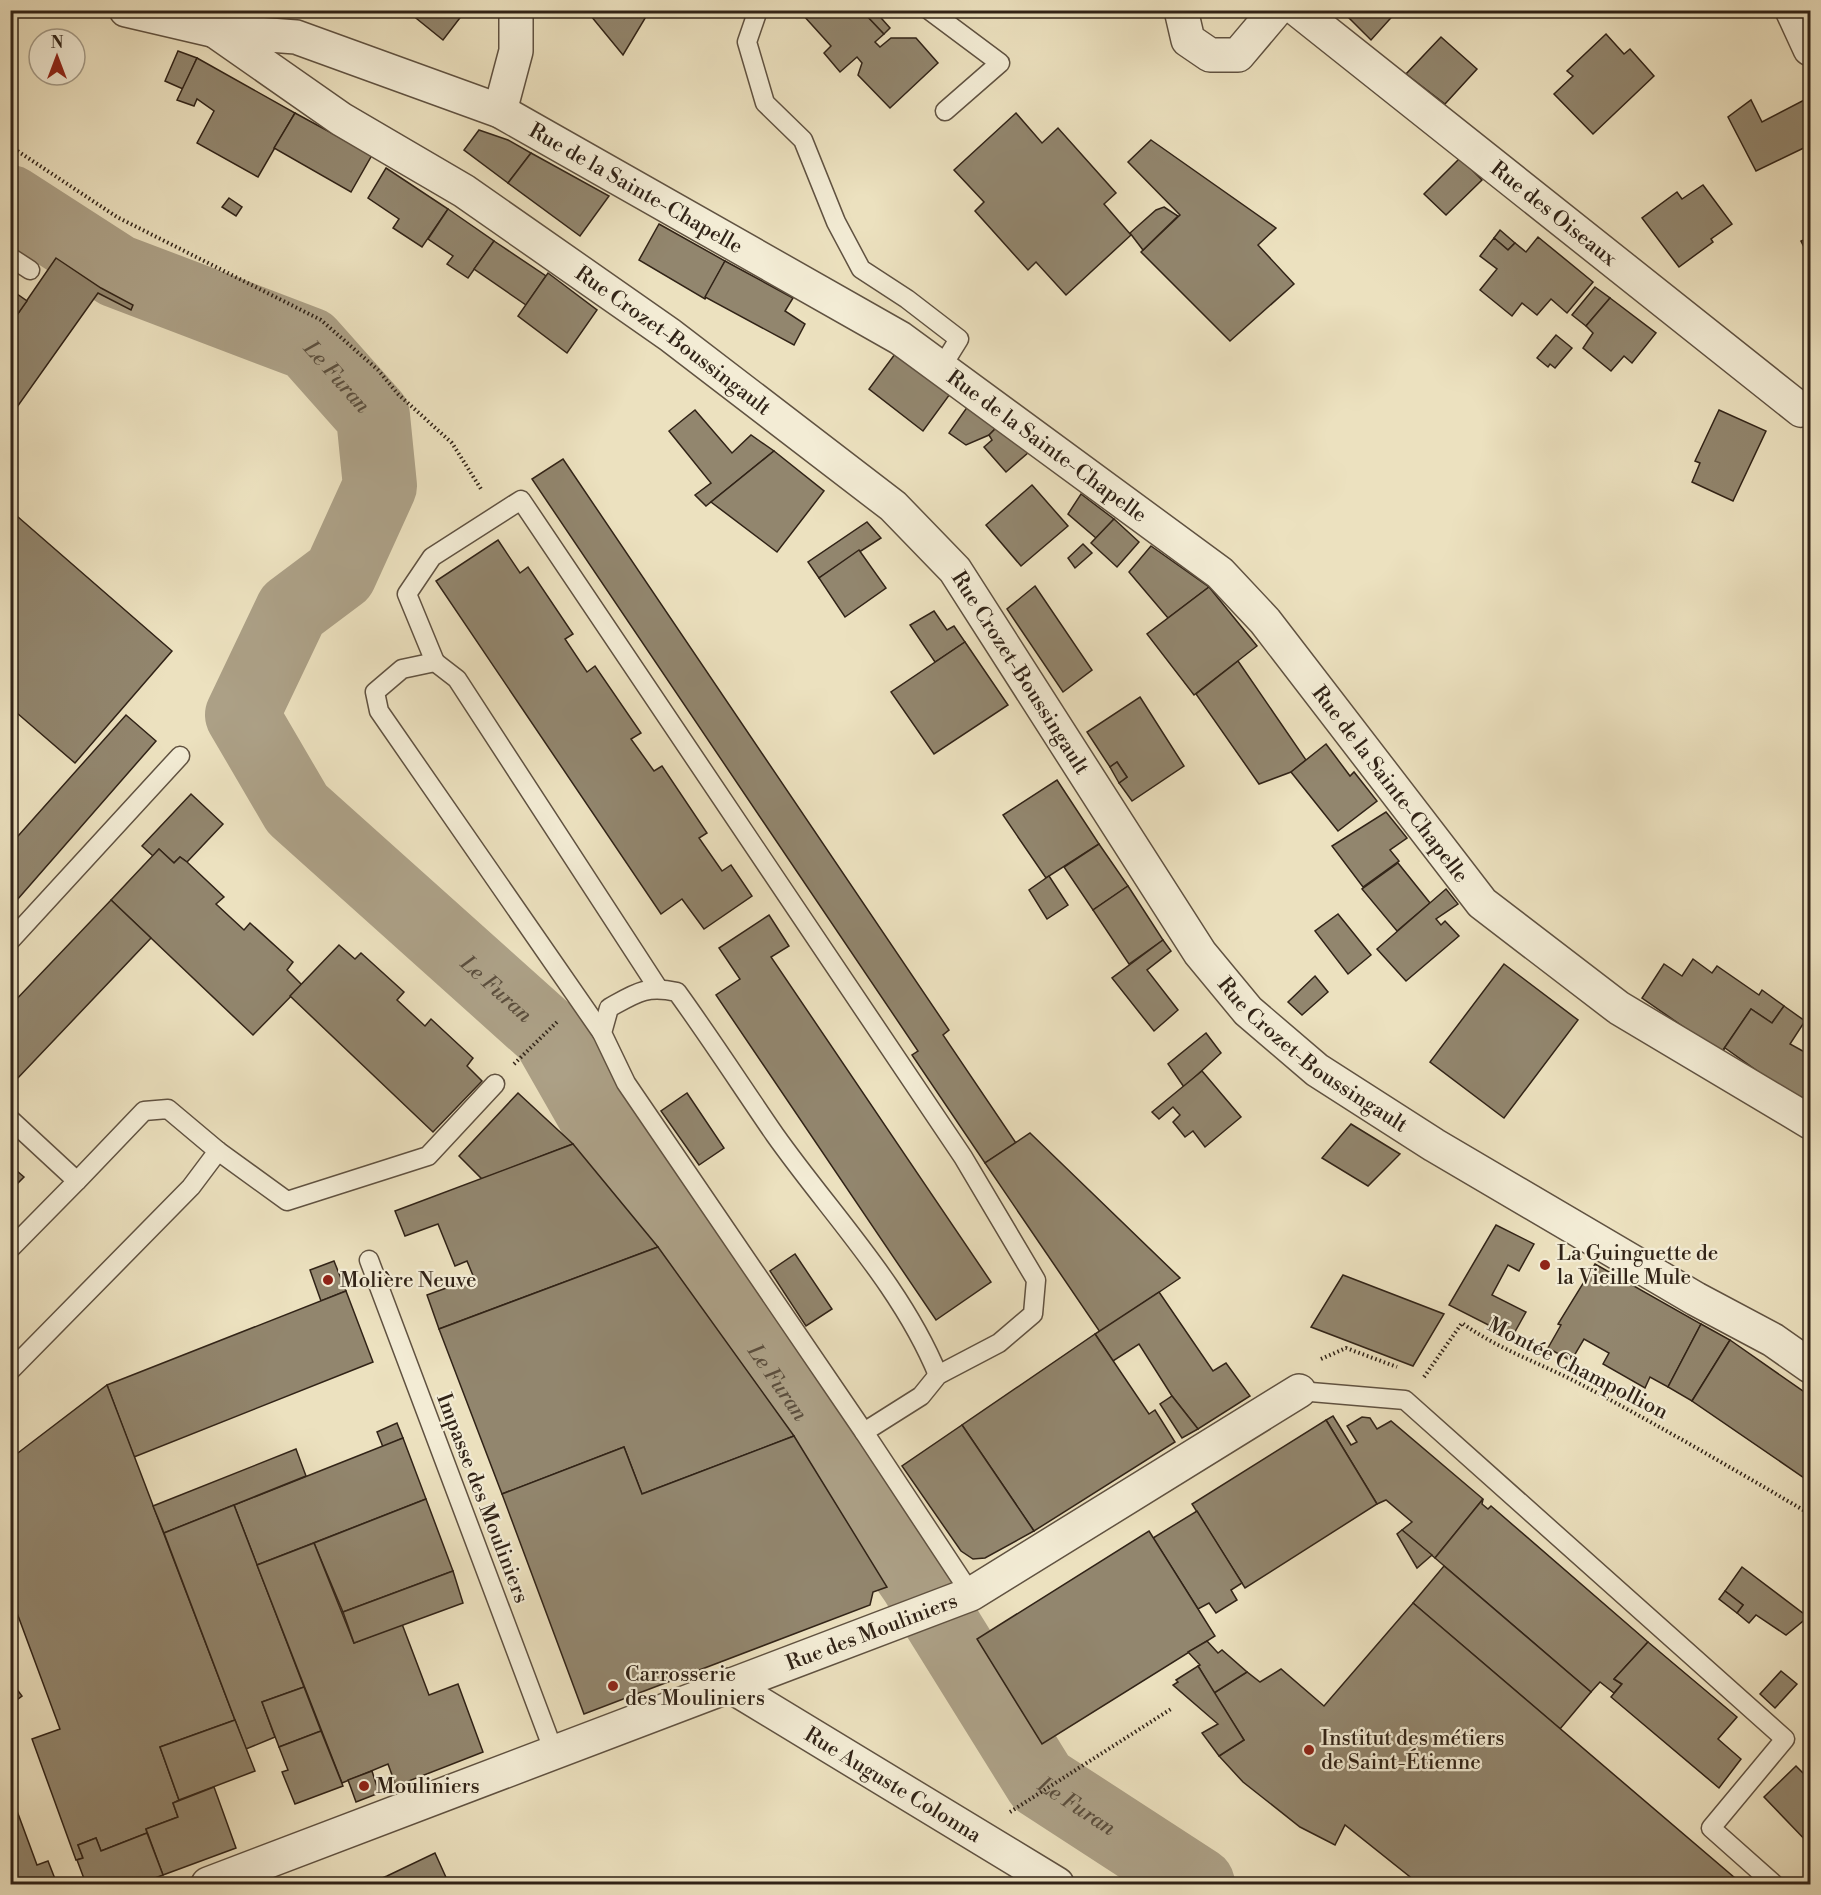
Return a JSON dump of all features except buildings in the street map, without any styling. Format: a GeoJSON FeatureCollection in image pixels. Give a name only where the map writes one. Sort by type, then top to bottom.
{"type":"FeatureCollection","features":[{"type":"Feature","properties":{"kind":"street","name":"Rue de la Sainte-Chapelle"},"geometry":{"type":"LineString","coordinates":[[126,10],[216,32],[296,37],[500,111],[900,338],[1220,573],[1265,621],[1482,903],[1619,1008],[1810,1122]]}},
{"type":"Feature","properties":{"kind":"street","name":"Rue Crozet-Boussingault"},"geometry":{"type":"LineString","coordinates":[[185,10],[341,119],[464,191],[621,301],[893,506],[955,570],[1200,953],[1248,1011],[1317,1070],[1434,1145],[1696,1299],[1773,1340],[1810,1366]]}},
{"type":"Feature","properties":{"kind":"street"},"geometry":{"type":"LineString","coordinates":[[500,111],[516,51],[516,10]]}},
{"type":"Feature","properties":{"kind":"street"},"geometry":{"type":"LineString","coordinates":[[1180,10],[1188,40],[1210,55],[1238,55],[1276,10]]}},
{"type":"Feature","properties":{"kind":"street","name":"Rue des Oiseaux"},"geometry":{"type":"LineString","coordinates":[[1298,10],[1801,410],[1810,406]]}},
{"type":"Feature","properties":{"kind":"street"},"geometry":{"type":"LineString","coordinates":[[1792,10],[1810,49]]}},
{"type":"Feature","properties":{"kind":"street","name":"Rue des Mouliniers"},"geometry":{"type":"LineString","coordinates":[[208,1884],[729,1685],[904,1622],[961,1598],[1299,1391]]}},
{"type":"Feature","properties":{"kind":"street","name":"Rue Auguste Colonna"},"geometry":{"type":"LineString","coordinates":[[729,1685],[1057,1884]]}},
{"type":"Feature","properties":{"kind":"lane"},"geometry":{"type":"LineString","coordinates":[[758,10],[747,42],[765,103],[803,140],[836,222],[861,268],[907,298],[959,339],[941,368]]}},
{"type":"Feature","properties":{"kind":"lane"},"geometry":{"type":"LineString","coordinates":[[929,10],[1000,63],[945,111]]}},
{"type":"Feature","properties":{"kind":"lane"},"geometry":{"type":"LineString","coordinates":[[10,257],[30,270]]}},
{"type":"Feature","properties":{"kind":"lane"},"geometry":{"type":"LineString","coordinates":[[658,988],[457,679],[435,662],[407,594],[432,557],[520,500],[963,1157],[1036,1280],[1033,1314],[999,1343],[938,1375],[921,1396],[864,1432]]}},
{"type":"Feature","properties":{"kind":"lane"},"geometry":{"type":"LineString","coordinates":[[435,662],[402,669],[375,692],[379,711],[602,1033],[626,1083],[864,1432],[961,1598]]}},
{"type":"Feature","properties":{"kind":"lane"},"geometry":{"type":"LineString","coordinates":[[10,941],[180,756]]}},
{"type":"Feature","properties":{"kind":"lane"},"geometry":{"type":"LineString","coordinates":[[602,1033],[609,1008],[639,991],[658,988],[677,992],[715,1043],[775,1135],[869,1259],[924,1340],[938,1375]]}},
{"type":"Feature","properties":{"kind":"lane"},"geometry":{"type":"LineString","coordinates":[[10,1249],[144,1111],[168,1109],[218,1151],[287,1201],[428,1156],[495,1084]]}},
{"type":"Feature","properties":{"kind":"lane"},"geometry":{"type":"LineString","coordinates":[[10,1119],[77,1181]]}},
{"type":"Feature","properties":{"kind":"lane"},"geometry":{"type":"LineString","coordinates":[[10,1371],[191,1187],[218,1151]]}},
{"type":"Feature","properties":{"kind":"lane","name":"Impasse des Mouliniers"},"geometry":{"type":"LineString","coordinates":[[369,1260],[554,1752]]}},
{"type":"Feature","properties":{"kind":"lane"},"geometry":{"type":"LineString","coordinates":[[1299,1391],[1405,1400],[1785,1739],[1711,1828],[1774,1884]]}},
{"type":"Feature","properties":{"kind":"path"},"geometry":{"type":"LineString","coordinates":[[10,146],[117,217],[321,320],[378,370],[398,394],[452,443],[498,514]]}},
{"type":"Feature","properties":{"kind":"path"},"geometry":{"type":"LineString","coordinates":[[516,1062],[558,1021]]}},
{"type":"Feature","properties":{"kind":"path","name":"Montée Champollion"},"geometry":{"type":"LineString","coordinates":[[1415,1373],[1425,1377],[1462,1323],[1483,1338],[1545,1365],[1650,1421],[1810,1514]]}},
{"type":"Feature","properties":{"kind":"path"},"geometry":{"type":"LineString","coordinates":[[1346,1348],[1405,1370]]}},
{"type":"Feature","properties":{"kind":"path"},"geometry":{"type":"LineString","coordinates":[[1029,1799],[1171,1709]]}},
{"type":"Feature","properties":{"kind":"waterway","name":"Le Furan"},"geometry":{"type":"LineString","coordinates":[[10,202],[117,271],[309,344],[373,416],[380,486],[340,574],[292,610],[242,715],[297,809],[548,1034],[596,1118],[916,1581],[1041,1782],[1198,1884]]}},
{"type":"Feature","properties":{"kind":"place","name":"La Guinguette de la Vieille Mule"},"geometry":{"type":"Point","coordinates":[1545,1265]}},
{"type":"Feature","properties":{"kind":"place","name":"Molière Neuve"},"geometry":{"type":"Point","coordinates":[328,1280]}},
{"type":"Feature","properties":{"kind":"place","name":"Carrosserie des Mouliniers"},"geometry":{"type":"Point","coordinates":[613,1686]}},
{"type":"Feature","properties":{"kind":"place","name":"Institut des métiers de Saint-Étienne"},"geometry":{"type":"Point","coordinates":[1309,1750]}},
{"type":"Feature","properties":{"kind":"place","name":"Mouliniers"},"geometry":{"type":"Point","coordinates":[364,1786]}}]}
